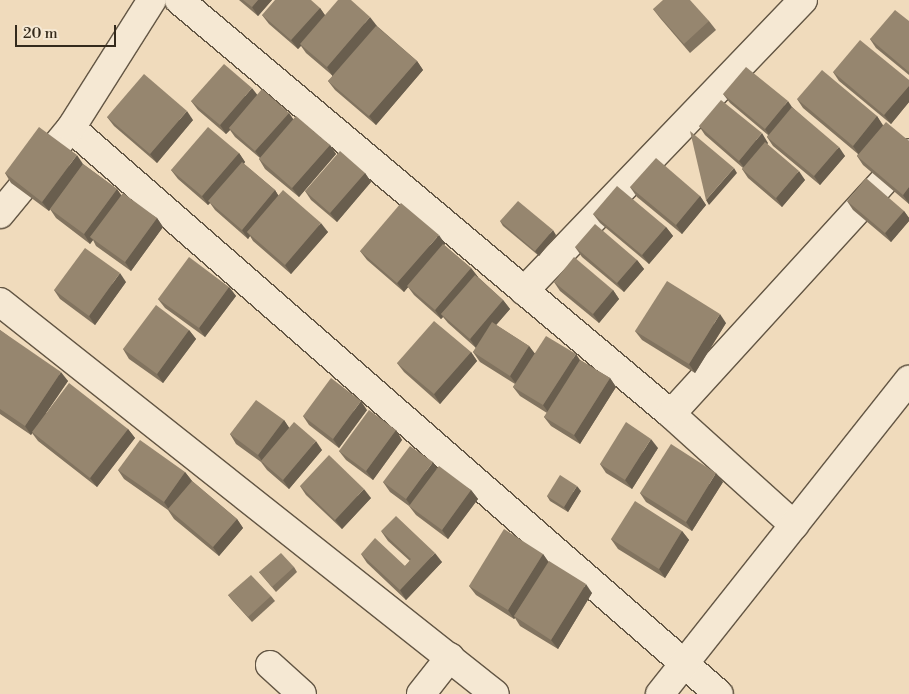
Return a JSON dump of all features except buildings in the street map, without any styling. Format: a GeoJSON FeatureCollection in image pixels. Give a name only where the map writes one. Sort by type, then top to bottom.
{"type":"FeatureCollection","features":[{"type":"Feature","properties":{"kind":"street"},"geometry":{"type":"LineString","coordinates":[[0,214],[71,128],[152,0]]}},
{"type":"Feature","properties":{"kind":"street"},"geometry":{"type":"LineString","coordinates":[[179,0],[671,414],[794,525]]}},
{"type":"Feature","properties":{"kind":"street"},"geometry":{"type":"LineString","coordinates":[[524,291],[803,0]]}},
{"type":"Feature","properties":{"kind":"street"},"geometry":{"type":"LineString","coordinates":[[71,128],[683,665],[719,694]]}},
{"type":"Feature","properties":{"kind":"street"},"geometry":{"type":"LineString","coordinates":[[671,414],[909,153]]}},
{"type":"Feature","properties":{"kind":"street"},"geometry":{"type":"LineString","coordinates":[[0,302],[495,694]]}},
{"type":"Feature","properties":{"kind":"street"},"geometry":{"type":"LineString","coordinates":[[660,694],[909,380]]}},
{"type":"Feature","properties":{"kind":"street"},"geometry":{"type":"LineString","coordinates":[[421,694],[450,658]]}},
{"type":"Feature","properties":{"kind":"street"},"geometry":{"type":"LineString","coordinates":[[270,665],[302,694]]}}]}
